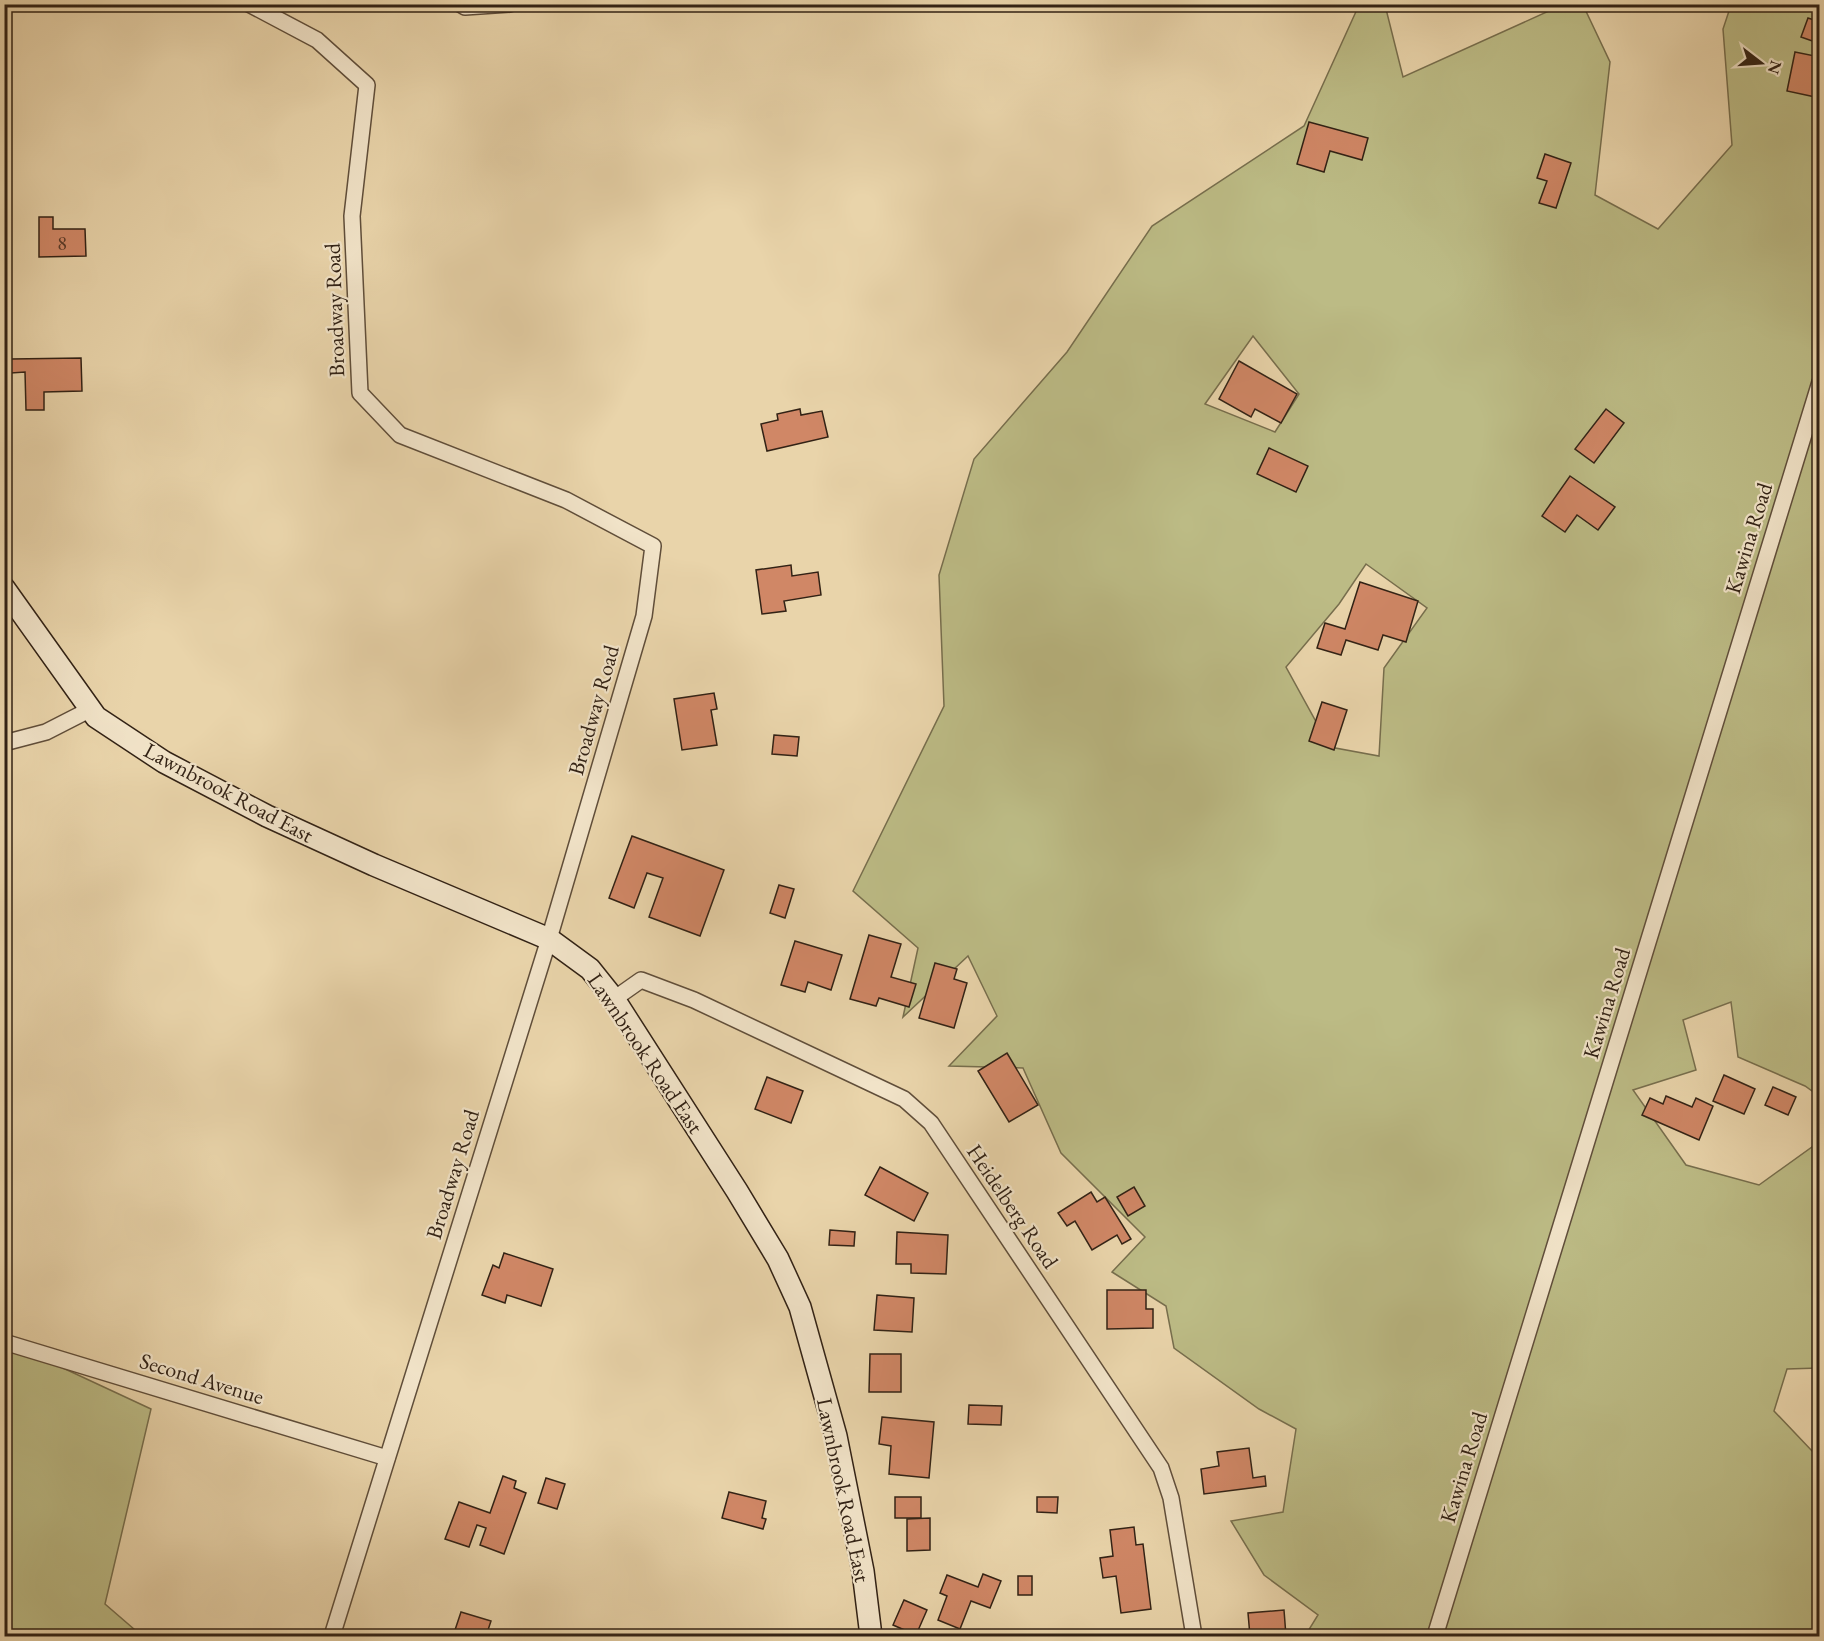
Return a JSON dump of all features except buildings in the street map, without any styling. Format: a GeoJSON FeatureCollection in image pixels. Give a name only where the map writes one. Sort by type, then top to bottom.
{"type":"FeatureCollection","features":[{"type":"Feature","properties":{"kind":"street","name":"Broadway Road"},"geometry":{"type":"LineString","coordinates":[[249,4],[317,40],[367,85],[352,216],[360,393],[400,435],[566,500],[653,546],[644,616],[549,939],[332,1636]]}},
{"type":"Feature","properties":{"kind":"street"},"geometry":{"type":"LineString","coordinates":[[459,4],[465,7],[510,4]]}},
{"type":"Feature","properties":{"kind":"street","name":"Kawina Road"},"geometry":{"type":"LineString","coordinates":[[1435,1636],[1820,382]]}},
{"type":"Feature","properties":{"kind":"street","name":"Lawnbrook Road East"},"geometry":{"type":"LineString","coordinates":[[4,588],[96,717],[164,762],[267,816],[374,865],[549,939],[590,969],[614,999],[772,1249],[800,1307],[836,1436],[864,1571],[871,1636]]}},
{"type":"Feature","properties":{"kind":"street"},"geometry":{"type":"LineString","coordinates":[[4,742],[46,732],[91,709]]}},
{"type":"Feature","properties":{"kind":"street","name":"Heidelberg Road"},"geometry":{"type":"LineString","coordinates":[[614,999],[641,980],[683,996],[904,1099],[931,1123],[1161,1468],[1171,1498],[1194,1636]]}},
{"type":"Feature","properties":{"kind":"street","name":"Second Avenue"},"geometry":{"type":"LineString","coordinates":[[4,1342],[387,1458]]}},
{"type":"Feature","properties":{"kind":"shaded area"},"geometry":{"type":"Polygon","coordinates":[[[1359,5],[1385,5],[1403,77],[1562,5],[1583,5],[1610,62],[1595,195],[1658,229],[1732,145],[1723,29],[1731,5],[1819,5],[1819,1096],[1805,1086],[1738,1057],[1731,1002],[1683,1020],[1696,1070],[1633,1090],[1686,1165],[1759,1185],[1819,1142],[1819,1368],[1787,1369],[1774,1411],[1813,1452],[1819,1451],[1819,1636],[1305,1636],[1318,1615],[1264,1575],[1231,1521],[1283,1512],[1296,1429],[1259,1409],[1174,1348],[1166,1306],[1112,1272],[1145,1237],[1061,1153],[1023,1068],[949,1066],[997,1016],[968,956],[903,1017],[918,948],[853,891],[944,706],[939,575],[974,459],[1067,352],[1152,226],[1304,126],[1359,5]],[[1253,336],[1205,404],[1275,432],[1299,394],[1253,336]],[[1366,564],[1339,604],[1286,667],[1330,747],[1379,756],[1384,668],[1427,608],[1366,564]]]}},
{"type":"Feature","properties":{"kind":"shaded area"},"geometry":{"type":"Polygon","coordinates":[[[5,1341],[151,1409],[105,1604],[142,1636],[5,1636],[5,1341]]]}}]}
